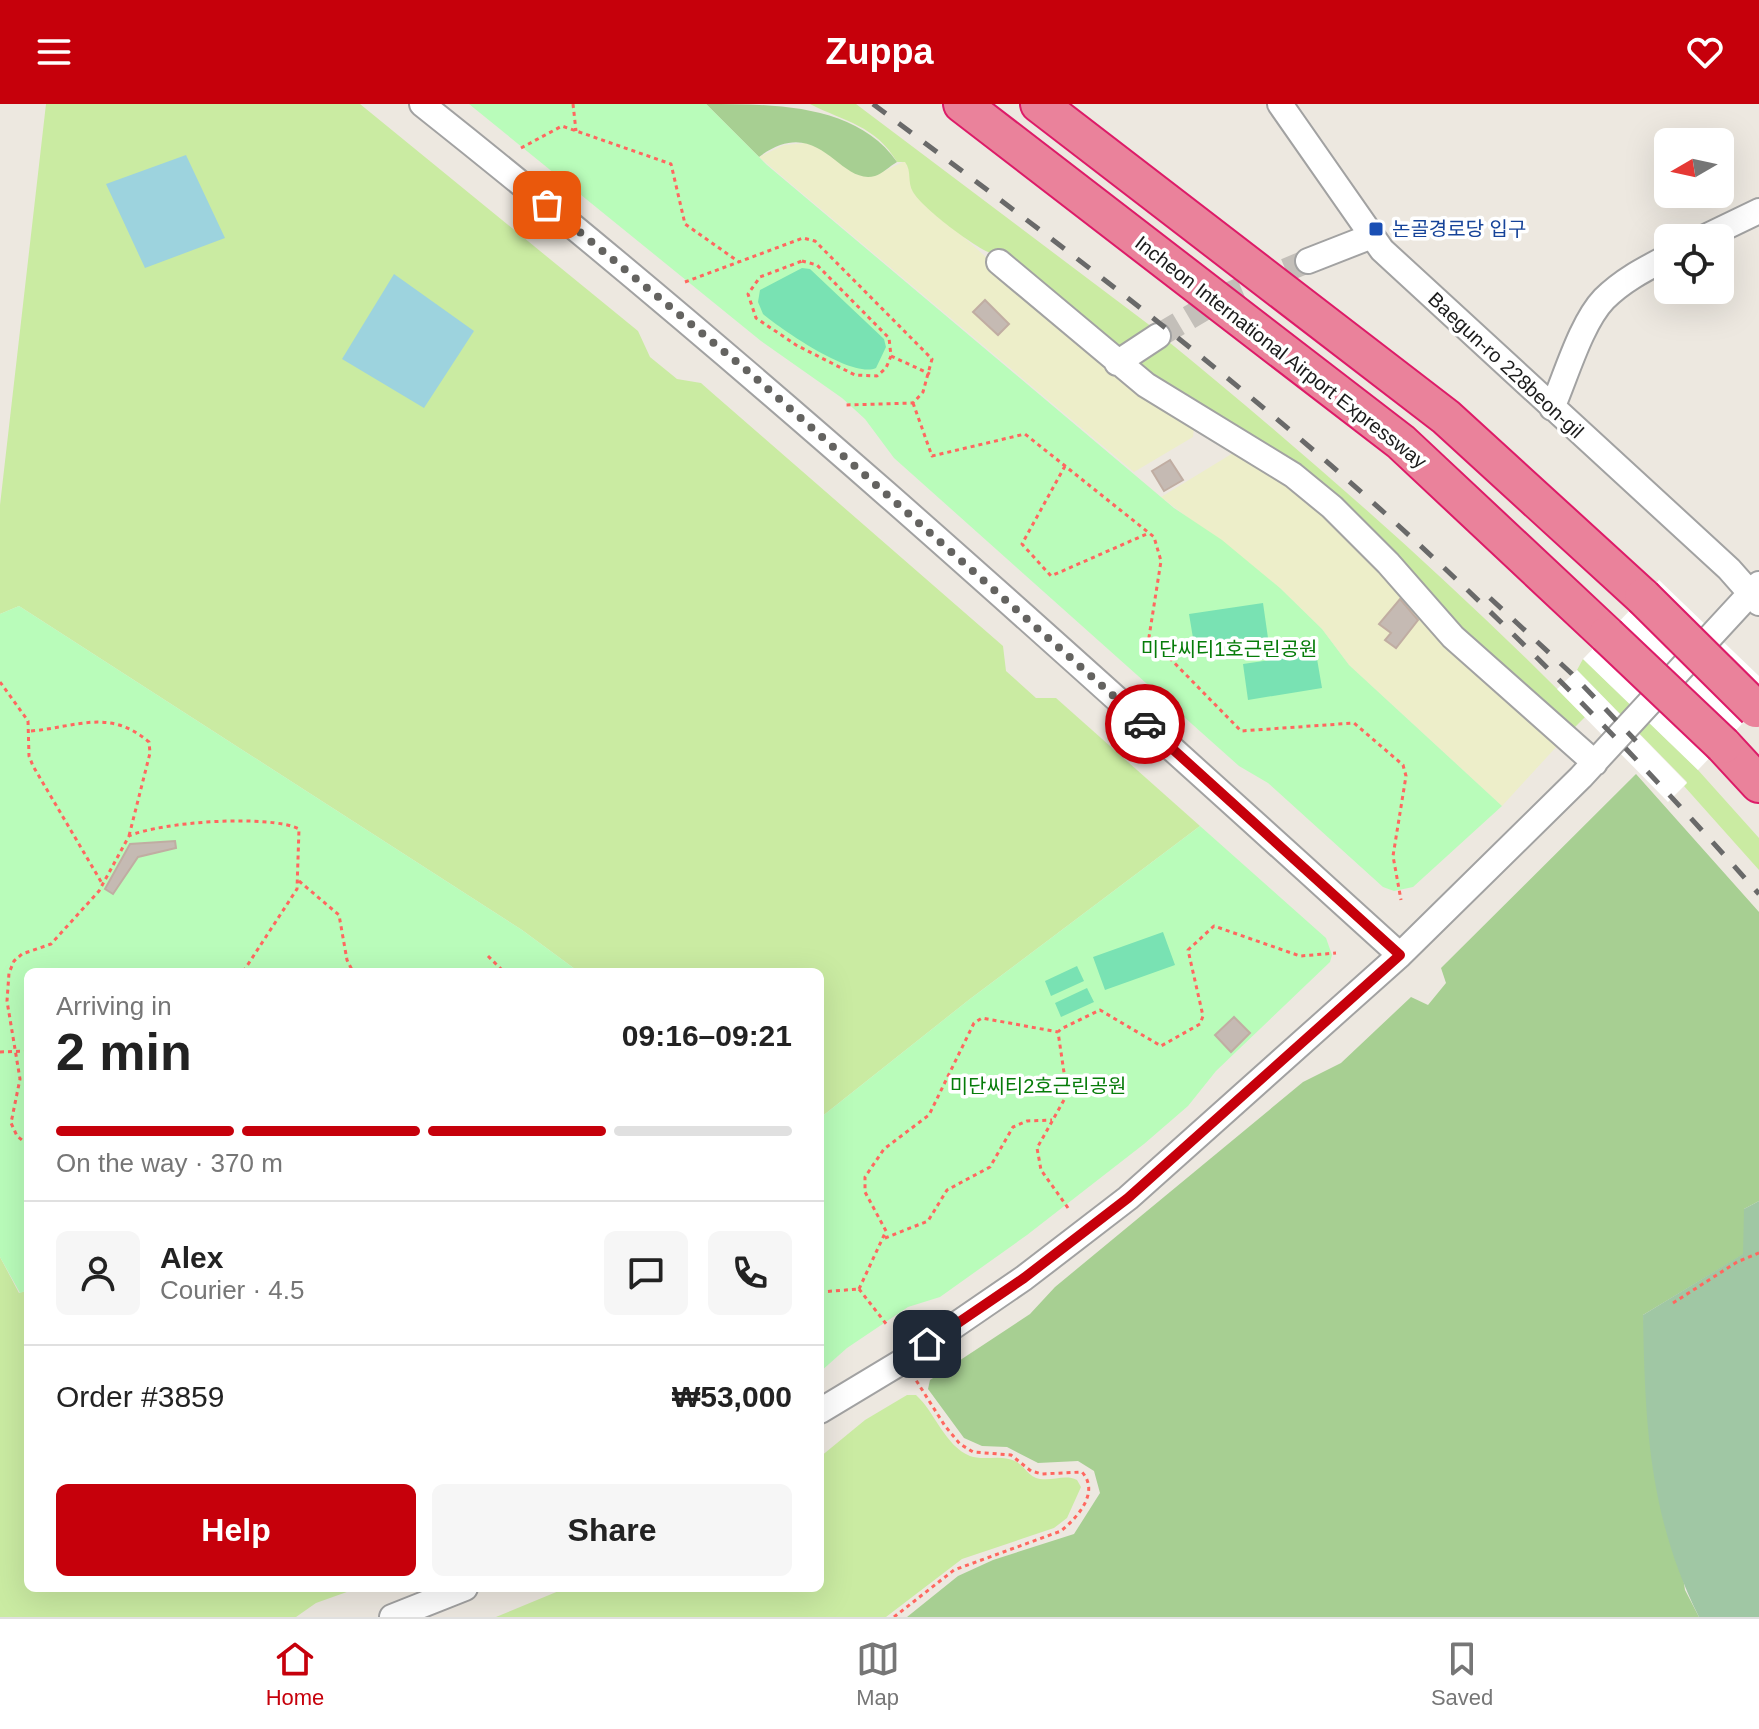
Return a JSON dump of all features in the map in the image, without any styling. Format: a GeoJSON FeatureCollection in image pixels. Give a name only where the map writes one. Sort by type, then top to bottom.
{"type":"FeatureCollection","features":[{"type":"Feature","properties":{"kind":"highway","name":"Incheon International Airport Expressway"},"geometry":{"type":"LineString","coordinates":[[962,104],[1401,442],[1723,745],[1759,784]]}},
{"type":"Feature","properties":{"kind":"highway"},"geometry":{"type":"LineString","coordinates":[[1039,104],[1446,417],[1643,597],[1758,711]]}},
{"type":"Feature","properties":{"kind":"street"},"geometry":{"type":"LineString","coordinates":[[422,104],[750,373],[1031,620],[1400,955]]}},
{"type":"Feature","properties":{"kind":"street","name":"Baegun-ro 228beon-gil"},"geometry":{"type":"LineString","coordinates":[[1280,104],[1372,236],[1455,319],[1756,594]]}},
{"type":"Feature","properties":{"kind":"street"},"geometry":{"type":"LineString","coordinates":[[1732,224],[1759,211]]}},
{"type":"Feature","properties":{"kind":"street"},"geometry":{"type":"LineString","coordinates":[[1308,261],[1372,236]]}},
{"type":"Feature","properties":{"kind":"street"},"geometry":{"type":"LineString","coordinates":[[999,262],[1117,363],[1186,413],[1293,475],[1332,507],[1380,554],[1453,637],[1595,763]]}},
{"type":"Feature","properties":{"kind":"street"},"geometry":{"type":"LineString","coordinates":[[1552,408],[1593,315],[1603,300],[1629,277],[1654,264]]}},
{"type":"Feature","properties":{"kind":"street"},"geometry":{"type":"LineString","coordinates":[[1117,363],[1158,336]]}},
{"type":"Feature","properties":{"kind":"street"},"geometry":{"type":"LineString","coordinates":[[824,1409],[903,1361],[1024,1278],[1128,1198],[1400,955],[1595,763],[1756,594]]}},
{"type":"Feature","properties":{"kind":"street"},"geometry":{"type":"LineString","coordinates":[[392,1617],[455,1592]]}},
{"type":"Feature","properties":{"kind":"path"},"geometry":{"type":"LineString","coordinates":[[573,104],[576,131]]}},
{"type":"Feature","properties":{"kind":"path"},"geometry":{"type":"LineString","coordinates":[[521,148],[557,127],[674,165],[685,224],[739,262]]}},
{"type":"Feature","properties":{"kind":"path"},"geometry":{"type":"LineString","coordinates":[[685,282],[803,238],[815,241],[929,352],[933,365],[923,392],[913,403],[846,405]]}},
{"type":"Feature","properties":{"kind":"path"},"geometry":{"type":"LineString","coordinates":[[811,261],[885,333],[892,344],[891,356],[882,372],[870,377],[855,375],[822,359],[756,318],[748,302],[750,287],[760,277],[783,267],[811,261]]}},
{"type":"Feature","properties":{"kind":"path"},"geometry":{"type":"LineString","coordinates":[[891,356],[930,374]]}},
{"type":"Feature","properties":{"kind":"path"},"geometry":{"type":"LineString","coordinates":[[913,403],[932,456],[1019,432],[1149,533],[1159,545],[1161,561],[1149,637],[1241,731],[1247,733],[1354,723],[1403,765],[1406,776],[1393,856],[1401,900]]}},
{"type":"Feature","properties":{"kind":"path"},"geometry":{"type":"LineString","coordinates":[[1065,466],[1022,544],[1051,576],[1149,533]]}},
{"type":"Feature","properties":{"kind":"path"},"geometry":{"type":"LineString","coordinates":[[0,682],[31,731],[29,756],[33,766],[103,885]]}},
{"type":"Feature","properties":{"kind":"path"},"geometry":{"type":"LineString","coordinates":[[24,1142],[17,1136],[11,1123],[20,1079],[18,1052],[7,1001],[14,961],[22,954],[51,944],[103,885],[129,836],[150,753],[149,742],[130,730],[98,720],[31,731]]}},
{"type":"Feature","properties":{"kind":"path"},"geometry":{"type":"LineString","coordinates":[[129,836],[157,827],[194,823],[294,826],[301,834],[299,881],[245,968]]}},
{"type":"Feature","properties":{"kind":"path"},"geometry":{"type":"LineString","coordinates":[[299,881],[339,915],[351,968]]}},
{"type":"Feature","properties":{"kind":"path"},"geometry":{"type":"LineString","coordinates":[[859,1289],[885,1238],[883,1224],[865,1192],[865,1177],[884,1149],[929,1115],[974,1023],[982,1018],[1058,1032],[1100,1010],[1161,1046],[1200,1024],[1203,1016],[1188,950],[1192,943],[1214,926],[1300,956],[1336,953]]}},
{"type":"Feature","properties":{"kind":"path"},"geometry":{"type":"LineString","coordinates":[[488,956],[500,968]]}},
{"type":"Feature","properties":{"kind":"path"},"geometry":{"type":"LineString","coordinates":[[1058,1032],[1066,1086],[1064,1100],[1039,1139],[1038,1159],[1048,1183],[1068,1208]]}},
{"type":"Feature","properties":{"kind":"path"},"geometry":{"type":"LineString","coordinates":[[0,1052],[24,1051]]}},
{"type":"Feature","properties":{"kind":"path"},"geometry":{"type":"LineString","coordinates":[[885,1238],[928,1221],[947,1190],[990,1167],[1013,1127],[1027,1121],[1052,1120]]}},
{"type":"Feature","properties":{"kind":"path"},"geometry":{"type":"LineString","coordinates":[[1673,1303],[1737,1262],[1759,1253]]}},
{"type":"Feature","properties":{"kind":"path"},"geometry":{"type":"LineString","coordinates":[[824,1292],[859,1289]]}},
{"type":"Feature","properties":{"kind":"path"},"geometry":{"type":"LineString","coordinates":[[859,1289],[887,1325]]}},
{"type":"Feature","properties":{"kind":"path"},"geometry":{"type":"LineString","coordinates":[[894,1617],[954,1570],[1061,1531],[1073,1521],[1090,1492],[1090,1481],[1082,1472],[1042,1474],[1031,1471],[1011,1455],[973,1452],[960,1444],[903,1361]]}},
{"type":"Feature","properties":{"kind":"green space"},"geometry":{"type":"Polygon","coordinates":[[[46,104],[360,104],[638,331],[650,357],[677,379],[701,383],[1003,646],[1006,671],[1036,698],[1056,698],[1200,826],[970,999],[824,1115],[824,968],[574,968],[522,930],[19,606],[0,614],[0,505],[46,104]]]}},
{"type":"Feature","properties":{"kind":"green space","name":"미단씨티1호근린공원"},"geometry":{"type":"Polygon","coordinates":[[[469,104],[706,104],[767,165],[1174,508],[1222,540],[1280,588],[1322,629],[1349,665],[1502,806],[1413,887],[1394,891],[1383,887],[1268,783],[1239,766],[894,458],[865,419],[842,398],[761,341],[469,104]]]}},
{"type":"Feature","properties":{"kind":"green space"},"geometry":{"type":"Polygon","coordinates":[[[706,104],[786,107],[837,118],[860,128],[880,143],[897,162],[878,175],[862,176],[813,146],[798,142],[780,145],[759,157],[706,104]]]}},
{"type":"Feature","properties":{"kind":"green space"},"geometry":{"type":"Polygon","coordinates":[[[810,104],[856,104],[1156,330],[1123,350],[999,256],[967,239],[940,219],[913,192],[905,162],[897,162],[869,132],[810,104]]]}},
{"type":"Feature","properties":{"kind":"green space"},"geometry":{"type":"Polygon","coordinates":[[[806,143],[821,148],[859,175],[874,176],[905,161],[910,169],[913,192],[1014,282],[1194,428],[1193,437],[1134,472],[759,157],[784,145],[806,143]]]}},
{"type":"Feature","properties":{"kind":"green space"},"geometry":{"type":"Polygon","coordinates":[[[802,268],[810,269],[884,339],[886,347],[876,368],[865,369],[835,360],[785,331],[763,314],[758,302],[760,290],[802,268]]]}},
{"type":"Feature","properties":{"kind":"green space"},"geometry":{"type":"Polygon","coordinates":[[[1164,338],[1380,522],[1585,717],[1571,731],[1415,586],[1139,367],[1138,361],[1164,338]]]}},
{"type":"Feature","properties":{"kind":"green space"},"geometry":{"type":"Polygon","coordinates":[[[1238,450],[1296,483],[1558,745],[1502,806],[1349,665],[1322,629],[1280,588],[1161,497],[1238,450]]]}},
{"type":"Feature","properties":{"kind":"green space"},"geometry":{"type":"Polygon","coordinates":[[[1263,603],[1268,638],[1195,650],[1189,614],[1263,603]]]}},
{"type":"Feature","properties":{"kind":"green space"},"geometry":{"type":"Polygon","coordinates":[[[19,606],[522,930],[574,968],[24,968],[24,1292],[20,1293],[0,1257],[0,614],[19,606]]]}},
{"type":"Feature","properties":{"kind":"green space"},"geometry":{"type":"Polygon","coordinates":[[[1316,653],[1322,688],[1248,700],[1243,664],[1316,653]]]}},
{"type":"Feature","properties":{"kind":"green space"},"geometry":{"type":"Polygon","coordinates":[[[1583,659],[1698,770],[1759,838],[1759,870],[1684,786],[1687,782],[1577,670],[1583,659]]]}},
{"type":"Feature","properties":{"kind":"green space"},"geometry":{"type":"Polygon","coordinates":[[[1636,774],[1759,912],[1759,1201],[1744,1209],[1744,1254],[1643,1315],[1685,1590],[1699,1617],[907,1617],[958,1576],[993,1560],[1074,1534],[1100,1493],[1094,1471],[1078,1461],[1038,1463],[1007,1447],[982,1446],[964,1438],[928,1389],[930,1380],[1030,1314],[1055,1287],[1303,1082],[1341,1063],[1411,997],[1428,1005],[1446,983],[1441,968],[1636,774]]]}},
{"type":"Feature","properties":{"kind":"green space","name":"미단씨티2호근린공원"},"geometry":{"type":"Polygon","coordinates":[[[1200,826],[1326,938],[1332,955],[1330,962],[1216,1071],[1188,1106],[1144,1144],[1027,1235],[940,1297],[908,1307],[847,1348],[824,1368],[824,1115],[970,999],[1200,826]]]}},
{"type":"Feature","properties":{"kind":"green space"},"geometry":{"type":"Polygon","coordinates":[[[1163,932],[1175,965],[1105,990],[1093,957],[1163,932]]]}},
{"type":"Feature","properties":{"kind":"green space"},"geometry":{"type":"Polygon","coordinates":[[[1077,966],[1084,981],[1051,996],[1045,981],[1077,966]]]}},
{"type":"Feature","properties":{"kind":"green space"},"geometry":{"type":"Polygon","coordinates":[[[1087,988],[1094,1002],[1061,1017],[1055,1003],[1087,988]]]}},
{"type":"Feature","properties":{"kind":"green space"},"geometry":{"type":"Polygon","coordinates":[[[1759,1201],[1759,1617],[1699,1617],[1669,1543],[1653,1469],[1648,1432],[1643,1315],[1743,1254],[1744,1209],[1759,1201]]]}},
{"type":"Feature","properties":{"kind":"green space"},"geometry":{"type":"Polygon","coordinates":[[[0,1257],[19,1293],[24,1291],[24,1592],[347,1592],[316,1603],[296,1617],[0,1617],[0,1257]]]}},
{"type":"Feature","properties":{"kind":"green space"},"geometry":{"type":"Polygon","coordinates":[[[907,1395],[916,1395],[961,1451],[981,1458],[1010,1459],[1032,1476],[1077,1480],[1081,1487],[1067,1518],[1054,1528],[962,1559],[886,1617],[496,1617],[556,1592],[824,1592],[824,1454],[865,1420],[907,1395]]]}},
{"type":"Feature","properties":{"kind":"water"},"geometry":{"type":"Polygon","coordinates":[[[186,155],[225,238],[145,268],[106,184],[186,155]]]}},
{"type":"Feature","properties":{"kind":"water"},"geometry":{"type":"Polygon","coordinates":[[[394,274],[474,331],[424,408],[342,359],[394,274]]]}},
{"type":"Feature","properties":{"kind":"pier"},"geometry":{"type":"Polygon","coordinates":[[[1659,580],[1759,676],[1759,706],[1698,770],[1583,659],[1659,580]]]}},
{"type":"Feature","properties":{"kind":"pier"},"geometry":{"type":"Polygon","coordinates":[[[1577,670],[1687,783],[1668,802],[1557,689],[1577,670]]]}},
{"type":"Feature","properties":{"kind":"building"},"geometry":{"type":"Polygon","coordinates":[[[985,300],[1009,324],[998,335],[973,312],[985,300]]]}},
{"type":"Feature","properties":{"kind":"building"},"geometry":{"type":"Polygon","coordinates":[[[1170,460],[1183,480],[1164,491],[1152,471],[1170,460]]]}},
{"type":"Feature","properties":{"kind":"building"},"geometry":{"type":"Polygon","coordinates":[[[1400,599],[1418,620],[1396,648],[1385,640],[1391,633],[1379,624],[1400,599]]]}},
{"type":"Feature","properties":{"kind":"building"},"geometry":{"type":"Polygon","coordinates":[[[175,841],[176,848],[138,857],[113,894],[105,889],[130,844],[175,841]]]}},
{"type":"Feature","properties":{"kind":"building"},"geometry":{"type":"Polygon","coordinates":[[[1234,1017],[1250,1033],[1231,1052],[1215,1035],[1234,1017]]]}},
{"type":"Feature","properties":{"kind":"tunnel"},"geometry":{"type":"LineString","coordinates":[[1158,336],[1229,294],[1308,261]]}},
{"type":"Feature","properties":{"kind":"railway"},"geometry":{"type":"LineString","coordinates":[[873,104],[1142,309],[1273,416],[1400,527],[1540,660],[1759,894]]}},
{"type":"Feature","properties":{"kind":"railway"},"geometry":{"type":"LineString","coordinates":[[1490,598],[1572,674],[1636,741]]}},
{"type":"Feature","properties":{"kind":"way so far"},"geometry":{"type":"LineString","coordinates":[[547,205],[750,373],[1145,724]]}},
{"type":"Feature","properties":{"kind":"place","name":"논골경로당 입구"},"geometry":{"type":"Point","coordinates":[1376,229]}},
{"type":"Feature","properties":{"kind":"route"},"geometry":{"type":"LineString","coordinates":[[927,1344],[1024,1278],[1128,1198],[1400,955],[1145,724]]}}]}
